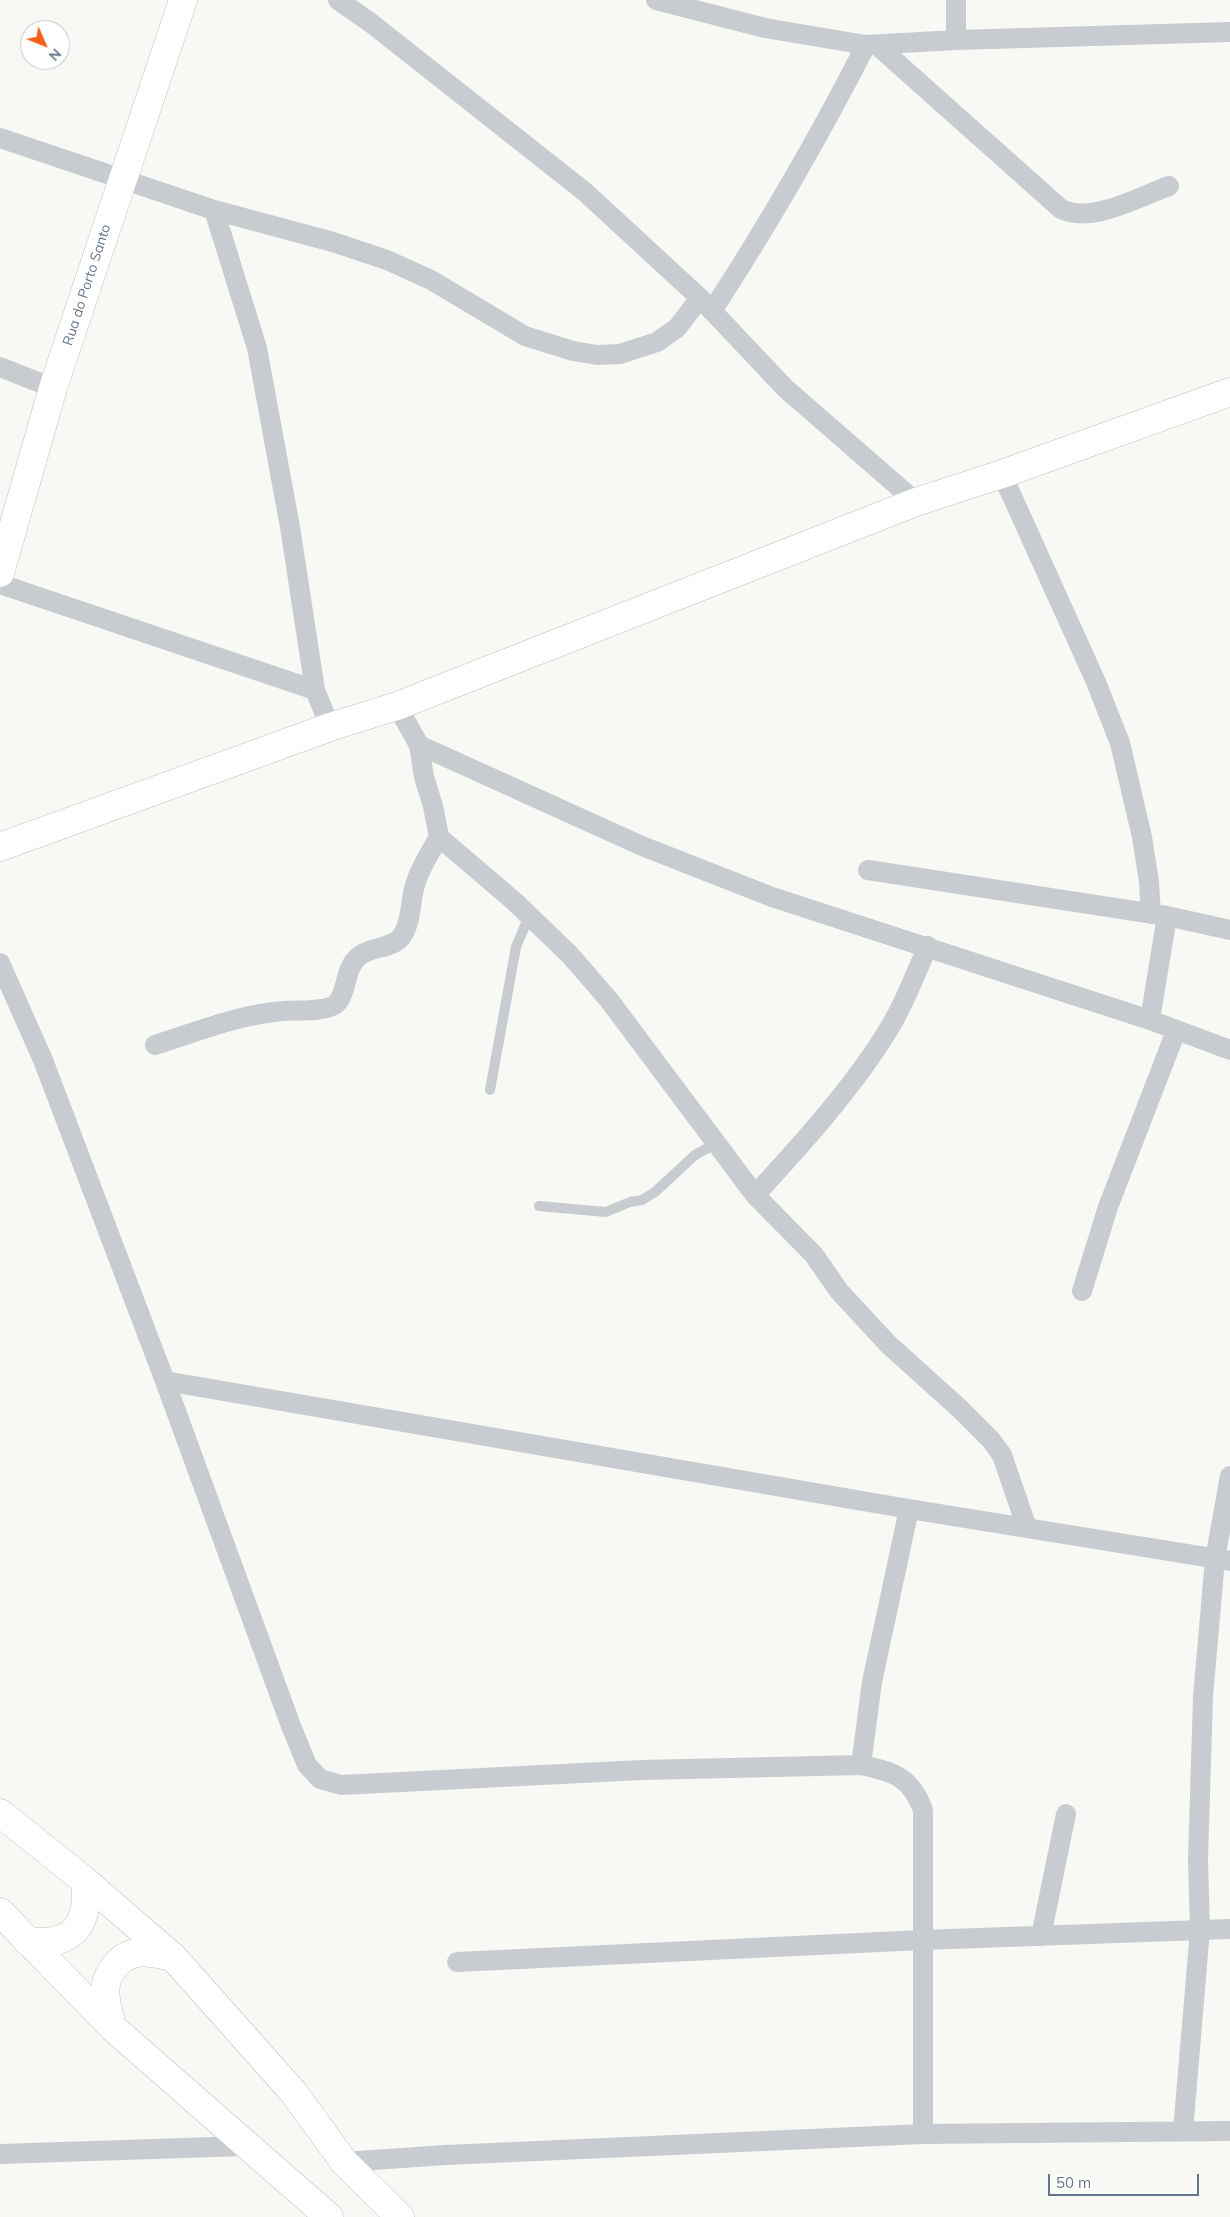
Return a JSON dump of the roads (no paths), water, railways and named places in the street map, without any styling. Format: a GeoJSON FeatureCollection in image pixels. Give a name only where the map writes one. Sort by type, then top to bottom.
{"type":"FeatureCollection","features":[{"type":"Feature","properties":{"kind":"street","name":"Rua do Porto Santo"},"geometry":{"type":"LineString","coordinates":[[0,572],[53,388],[183,0]]}},
{"type":"Feature","properties":{"kind":"street"},"geometry":{"type":"LineString","coordinates":[[338,0],[379,29],[585,192],[706,304],[799,401],[916,502]]}},
{"type":"Feature","properties":{"kind":"street"},"geometry":{"type":"LineString","coordinates":[[656,0],[765,28],[872,46],[956,40],[1230,32]]}},
{"type":"Feature","properties":{"kind":"street"},"geometry":{"type":"LineString","coordinates":[[956,0],[956,40]]}},
{"type":"Feature","properties":{"kind":"street"},"geometry":{"type":"LineString","coordinates":[[0,138],[214,210],[333,242],[387,260],[431,280],[526,336],[581,353],[597,356],[620,354],[657,342],[706,304],[764,231],[872,46]]}},
{"type":"Feature","properties":{"kind":"street"},"geometry":{"type":"LineString","coordinates":[[872,46],[1061,209],[1069,213],[1096,212],[1169,186]]}},
{"type":"Feature","properties":{"kind":"street"},"geometry":{"type":"LineString","coordinates":[[214,210],[257,348],[290,527],[315,690],[330,727]]}},
{"type":"Feature","properties":{"kind":"street"},"geometry":{"type":"LineString","coordinates":[[0,367],[53,388]]}},
{"type":"Feature","properties":{"kind":"street"},"geometry":{"type":"LineString","coordinates":[[0,847],[330,727],[397,706],[916,502],[1002,474],[1230,392]]}},
{"type":"Feature","properties":{"kind":"street"},"geometry":{"type":"LineString","coordinates":[[1002,474],[1096,682],[1120,742],[1149,882],[1159,915],[1150,1020]]}},
{"type":"Feature","properties":{"kind":"street"},"geometry":{"type":"LineString","coordinates":[[0,584],[315,690]]}},
{"type":"Feature","properties":{"kind":"street"},"geometry":{"type":"LineString","coordinates":[[397,706],[419,745],[424,777],[433,806],[439,837],[515,902],[570,955],[609,1000],[755,1195],[814,1255],[838,1291],[868,1324],[991,1440],[1002,1455],[1027,1528]]}},
{"type":"Feature","properties":{"kind":"street"},"geometry":{"type":"LineString","coordinates":[[419,745],[660,853],[772,897],[928,946],[1150,1020],[1230,1050]]}},
{"type":"Feature","properties":{"kind":"street"},"geometry":{"type":"LineString","coordinates":[[156,1045],[247,1017],[285,1011],[324,1008],[335,1004],[341,996],[350,968],[357,957],[369,950],[393,944],[401,937],[406,928],[414,886],[420,870],[439,837]]}},
{"type":"Feature","properties":{"kind":"street"},"geometry":{"type":"LineString","coordinates":[[868,870],[1159,915],[1230,930]]}},
{"type":"Feature","properties":{"kind":"street"},"geometry":{"type":"LineString","coordinates":[[755,1195],[810,1133],[875,1050],[888,1031],[928,946]]}},
{"type":"Feature","properties":{"kind":"street"},"geometry":{"type":"LineString","coordinates":[[0,963],[43,1060],[165,1381],[307,1765],[320,1779],[341,1785],[642,1770],[862,1765],[888,1771],[906,1781],[917,1793],[923,1810],[922,2134]]}},
{"type":"Feature","properties":{"kind":"street"},"geometry":{"type":"LineString","coordinates":[[1082,1291],[1108,1207],[1176,1031]]}},
{"type":"Feature","properties":{"kind":"street"},"geometry":{"type":"LineString","coordinates":[[165,1381],[909,1509],[1222,1560]]}},
{"type":"Feature","properties":{"kind":"street"},"geometry":{"type":"LineString","coordinates":[[1183,2131],[1200,1930],[1200,1767],[1203,1697],[1222,1560],[1230,1476]]}},
{"type":"Feature","properties":{"kind":"street"},"geometry":{"type":"LineString","coordinates":[[862,1765],[872,1682],[909,1509]]}},
{"type":"Feature","properties":{"kind":"street"},"geometry":{"type":"LineString","coordinates":[[0,1814],[86,1881],[173,1957],[294,2093],[344,2162],[400,2217]]}},
{"type":"Feature","properties":{"kind":"street"},"geometry":{"type":"LineString","coordinates":[[1041,1936],[1066,1814]]}},
{"type":"Feature","properties":{"kind":"street"},"geometry":{"type":"LineString","coordinates":[[27,1940],[50,1943],[70,1934],[79,1925],[85,1914],[88,1901],[86,1881]]}},
{"type":"Feature","properties":{"kind":"street"},"geometry":{"type":"LineString","coordinates":[[0,1912],[112,2027],[245,2146],[329,2217]]}},
{"type":"Feature","properties":{"kind":"street"},"geometry":{"type":"LineString","coordinates":[[457,1962],[922,1940],[1230,1929]]}},
{"type":"Feature","properties":{"kind":"street"},"geometry":{"type":"LineString","coordinates":[[112,2027],[105,1984],[119,1961],[128,1954],[149,1951],[173,1957]]}},
{"type":"Feature","properties":{"kind":"street"},"geometry":{"type":"LineString","coordinates":[[344,2162],[456,2155],[922,2134],[1230,2131]]}},
{"type":"Feature","properties":{"kind":"street"},"geometry":{"type":"LineString","coordinates":[[0,2154],[245,2146]]}},
{"type":"Feature","properties":{"kind":"lane"},"geometry":{"type":"LineString","coordinates":[[490,1090],[516,947],[529,916]]}},
{"type":"Feature","properties":{"kind":"lane"},"geometry":{"type":"LineString","coordinates":[[539,1206],[606,1212],[630,1202],[642,1200],[655,1192],[695,1155],[717,1143]]}}]}
